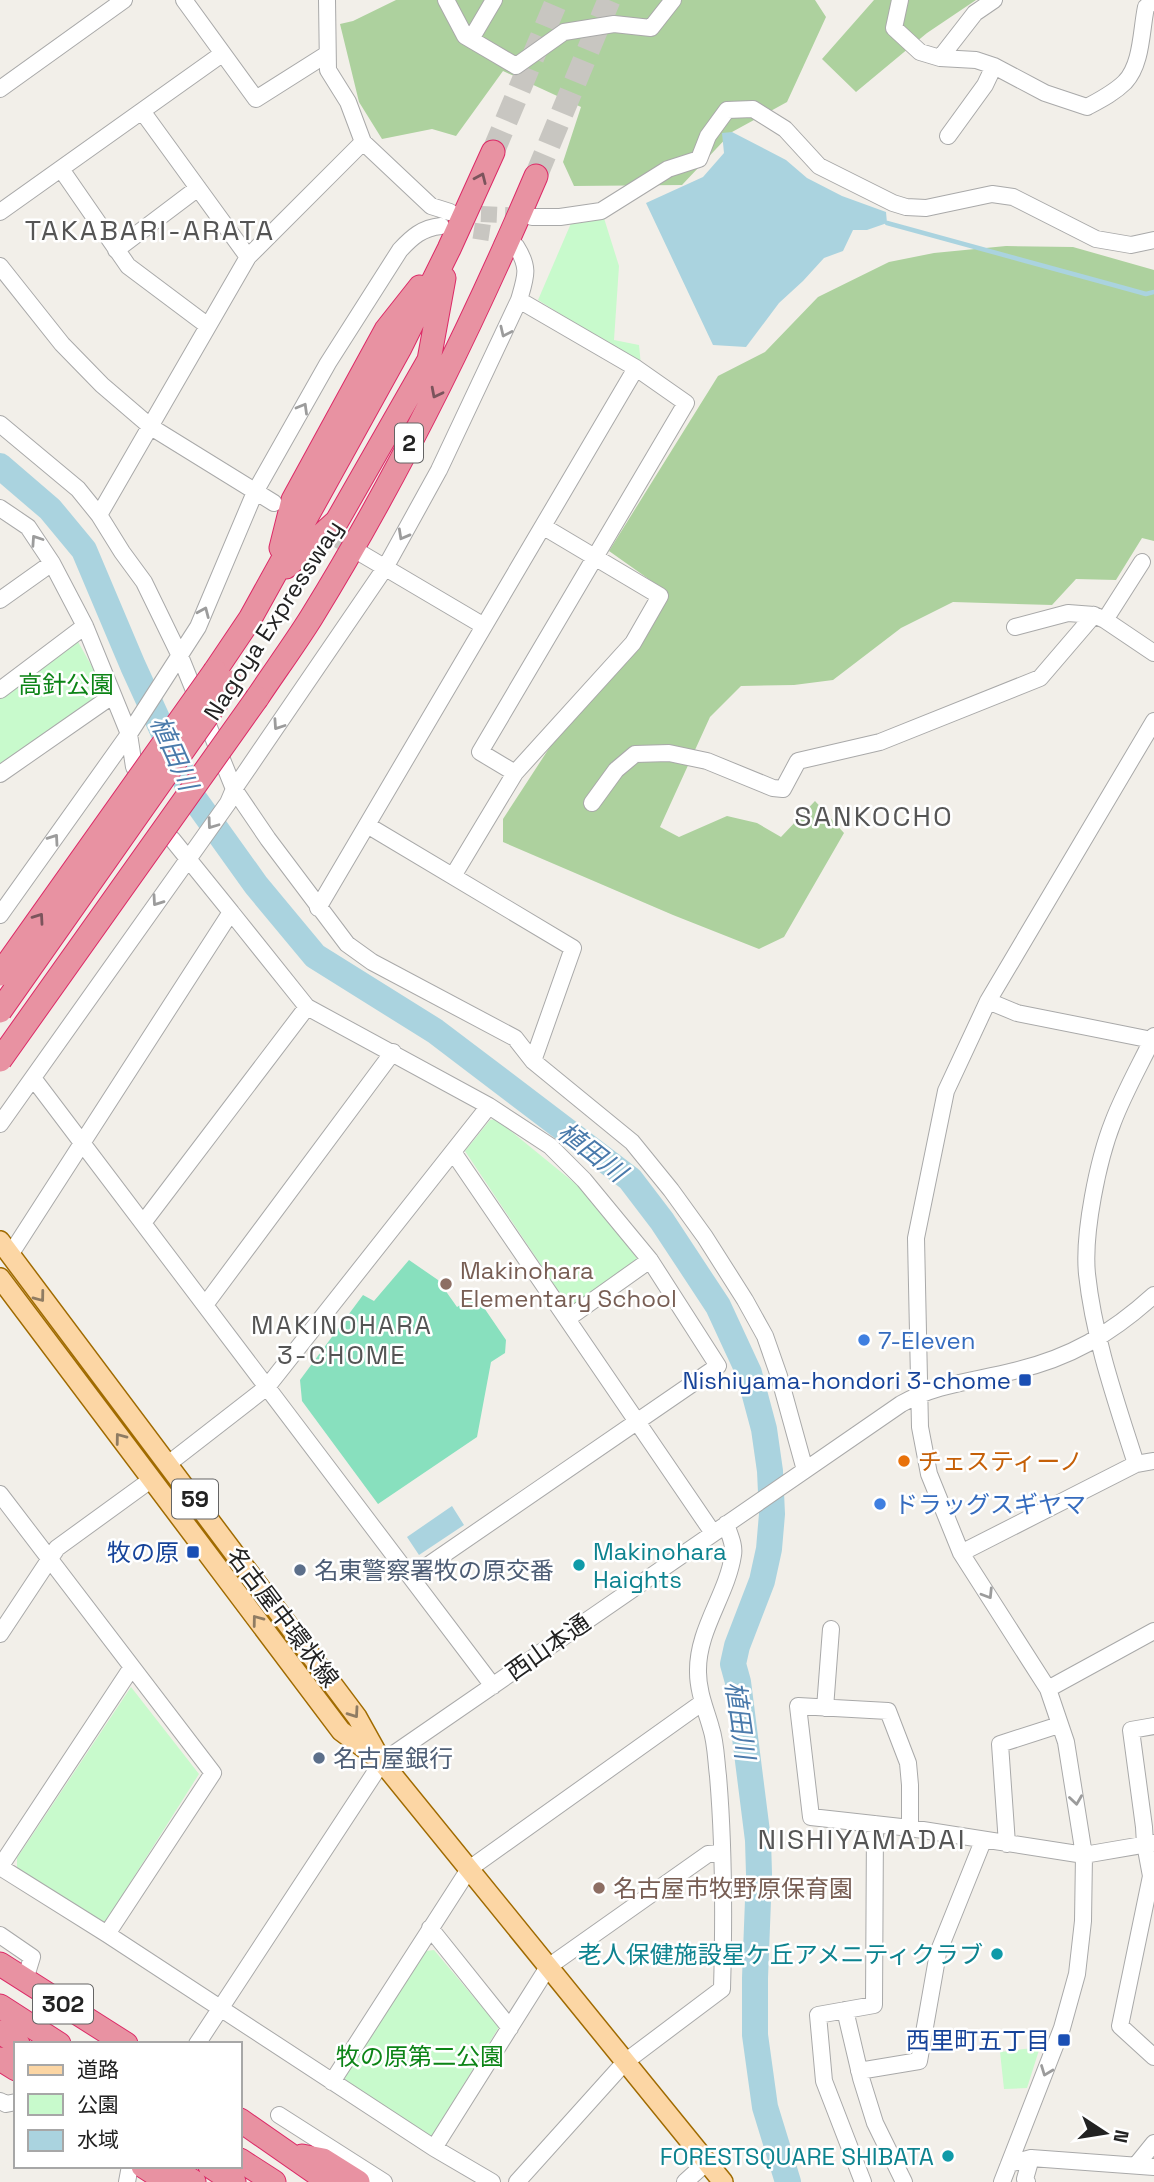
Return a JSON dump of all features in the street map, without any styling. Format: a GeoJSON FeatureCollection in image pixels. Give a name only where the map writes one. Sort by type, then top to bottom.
{"type":"FeatureCollection","features":[{"type":"Feature","properties":{"kind":"highway","name":"2"},"geometry":{"type":"LineString","coordinates":[[274,578],[400,348],[493,152]]}},
{"type":"Feature","properties":{"kind":"highway","name":"Nagoya Expressway"},"geometry":{"type":"LineString","coordinates":[[0,974],[237,685],[310,619],[355,554],[494,275],[536,176]]}},
{"type":"Feature","properties":{"kind":"highway"},"geometry":{"type":"LineString","coordinates":[[274,578],[337,521],[429,359],[449,249]]}},
{"type":"Feature","properties":{"kind":"highway","name":"Nagoya Expressway"},"geometry":{"type":"LineString","coordinates":[[0,1060],[237,685],[250,619],[274,578]]}},
{"type":"Feature","properties":{"kind":"highway"},"geometry":{"type":"LineString","coordinates":[[0,1011],[237,685]]}},
{"type":"Feature","properties":{"kind":"highway"},"geometry":{"type":"LineString","coordinates":[[0,1034],[237,685]]}},
{"type":"Feature","properties":{"kind":"highway","name":"302"},"geometry":{"type":"LineString","coordinates":[[0,1964],[123,2042]]}},
{"type":"Feature","properties":{"kind":"highway"},"geometry":{"type":"LineString","coordinates":[[0,1979],[98,2042]]}},
{"type":"Feature","properties":{"kind":"highway"},"geometry":{"type":"LineString","coordinates":[[14,2060],[7,2032],[50,2042]]}},
{"type":"Feature","properties":{"kind":"highway"},"geometry":{"type":"LineString","coordinates":[[242,2121],[328,2182]]}},
{"type":"Feature","properties":{"kind":"highway"},"geometry":{"type":"LineString","coordinates":[[242,2133],[317,2182]]}},
{"type":"Feature","properties":{"kind":"highway"},"geometry":{"type":"LineString","coordinates":[[288,2154],[323,2160],[358,2182]]}},
{"type":"Feature","properties":{"kind":"highway"},"geometry":{"type":"LineString","coordinates":[[242,2161],[274,2182]]}},
{"type":"Feature","properties":{"kind":"highway"},"geometry":{"type":"LineString","coordinates":[[146,2168],[168,2182]]}},
{"type":"Feature","properties":{"kind":"highway"},"geometry":{"type":"LineString","coordinates":[[172,2168],[194,2182]]}},
{"type":"Feature","properties":{"kind":"highway"},"geometry":{"type":"LineString","coordinates":[[213,2168],[234,2182]]}},
{"type":"Feature","properties":{"kind":"main road","name":"名古屋中環状線"},"geometry":{"type":"LineString","coordinates":[[5,1248],[358,1717],[382,1762],[723,2182]]}},
{"type":"Feature","properties":{"kind":"main road","name":"名古屋中環状線"},"geometry":{"type":"LineString","coordinates":[[2,1286],[152,1479],[341,1731],[382,1762]]}},
{"type":"Feature","properties":{"kind":"street"},"geometry":{"type":"LineString","coordinates":[[1,88],[124,0]]}},
{"type":"Feature","properties":{"kind":"street"},"geometry":{"type":"LineString","coordinates":[[184,0],[257,99],[327,54]]}},
{"type":"Feature","properties":{"kind":"street"},"geometry":{"type":"LineString","coordinates":[[0,915],[133,728],[198,627],[255,492],[328,363],[400,250],[413,236],[442,222],[431,206],[363,142],[348,102],[328,70],[327,0]]}},
{"type":"Feature","properties":{"kind":"street"},"geometry":{"type":"LineString","coordinates":[[446,0],[466,36],[516,66],[564,32],[614,24],[652,28],[673,0]]}},
{"type":"Feature","properties":{"kind":"street"},"geometry":{"type":"LineString","coordinates":[[471,39],[494,0]]}},
{"type":"Feature","properties":{"kind":"street"},"geometry":{"type":"LineString","coordinates":[[900,0],[894,28],[920,52],[940,58],[976,60],[994,66],[1045,93],[1087,107],[1126,81],[1137,59],[1146,7],[1154,1]]}},
{"type":"Feature","properties":{"kind":"street"},"geometry":{"type":"LineString","coordinates":[[940,58],[975,13],[994,0]]}},
{"type":"Feature","properties":{"kind":"street"},"geometry":{"type":"LineString","coordinates":[[0,212],[222,54]]}},
{"type":"Feature","properties":{"kind":"street"},"geometry":{"type":"LineString","coordinates":[[948,136],[985,85],[994,66]]}},
{"type":"Feature","properties":{"kind":"street"},"geometry":{"type":"LineString","coordinates":[[532,217],[601,211],[668,169],[699,159],[708,136],[727,110],[754,109],[785,129],[819,166],[893,203],[926,208],[992,194],[1013,197],[1096,239],[1131,245],[1154,240]]}},
{"type":"Feature","properties":{"kind":"street"},"geometry":{"type":"LineString","coordinates":[[142,111],[248,257]]}},
{"type":"Feature","properties":{"kind":"street"},"geometry":{"type":"LineString","coordinates":[[99,515],[248,257],[363,142]]}},
{"type":"Feature","properties":{"kind":"street"},"geometry":{"type":"LineString","coordinates":[[61,169],[128,266],[208,327]]}},
{"type":"Feature","properties":{"kind":"street"},"geometry":{"type":"LineString","coordinates":[[116,250],[198,188]]}},
{"type":"Feature","properties":{"kind":"street"},"geometry":{"type":"LineString","coordinates":[[0,1124],[231,796],[385,568],[439,470],[519,300],[527,275],[524,259],[516,246]]}},
{"type":"Feature","properties":{"kind":"street"},"geometry":{"type":"LineString","coordinates":[[0,266],[62,344],[102,385],[151,427],[274,503]]}},
{"type":"Feature","properties":{"kind":"street"},"geometry":{"type":"LineString","coordinates":[[515,773],[480,751],[686,403],[636,368],[519,300]]}},
{"type":"Feature","properties":{"kind":"street"},"geometry":{"type":"LineString","coordinates":[[318,908],[636,368]]}},
{"type":"Feature","properties":{"kind":"street"},"geometry":{"type":"LineString","coordinates":[[0,424],[78,489],[99,515],[144,582],[180,656],[231,796],[355,951],[515,1038],[533,1060],[632,1142],[671,1190],[705,1237],[765,1336],[779,1376],[802,1472]]}},
{"type":"Feature","properties":{"kind":"street"},"geometry":{"type":"LineString","coordinates":[[0,508],[28,527],[52,563],[85,626],[112,696],[133,728],[134,767]]}},
{"type":"Feature","properties":{"kind":"street"},"geometry":{"type":"LineString","coordinates":[[453,876],[515,773],[633,643],[660,596],[544,527]]}},
{"type":"Feature","properties":{"kind":"street"},"geometry":{"type":"LineString","coordinates":[[355,554],[385,568],[484,626]]}},
{"type":"Feature","properties":{"kind":"street"},"geometry":{"type":"LineString","coordinates":[[592,803],[616,771],[635,754],[668,753],[707,761],[773,788],[783,789],[798,761],[880,742],[1040,678],[1099,617],[1142,562]]}},
{"type":"Feature","properties":{"kind":"street"},"geometry":{"type":"LineString","coordinates":[[0,600],[52,563]]}},
{"type":"Feature","properties":{"kind":"street"},"geometry":{"type":"LineString","coordinates":[[1015,627],[1068,612],[1099,617],[1154,653]]}},
{"type":"Feature","properties":{"kind":"street"},"geometry":{"type":"LineString","coordinates":[[0,690],[85,626]]}},
{"type":"Feature","properties":{"kind":"street"},"geometry":{"type":"LineString","coordinates":[[0,774],[112,696]]}},
{"type":"Feature","properties":{"kind":"street"},"geometry":{"type":"LineString","coordinates":[[1002,2182],[1062,2028],[1077,1973],[1083,1921],[1084,1855],[1066,1742],[1048,1689],[961,1553],[929,1474],[920,1427],[915,1263],[918,1225],[946,1091],[988,1001],[1154,721]]}},
{"type":"Feature","properties":{"kind":"street"},"geometry":{"type":"LineString","coordinates":[[367,825],[573,948],[533,1060]]}},
{"type":"Feature","properties":{"kind":"street"},"geometry":{"type":"LineString","coordinates":[[172,839],[192,852],[232,912],[307,1007],[489,1106],[550,1146],[584,1180],[650,1260],[718,1366],[411,1577]]}},
{"type":"Feature","properties":{"kind":"street"},"geometry":{"type":"LineString","coordinates":[[5,1248],[82,1142],[232,912]]}},
{"type":"Feature","properties":{"kind":"street"},"geometry":{"type":"LineString","coordinates":[[988,1001],[1017,1013],[1153,1038],[1113,1121],[1103,1150],[1088,1239],[1087,1271],[1098,1340],[1136,1464]]}},
{"type":"Feature","properties":{"kind":"street"},"geometry":{"type":"LineString","coordinates":[[144,1223],[307,1007]]}},
{"type":"Feature","properties":{"kind":"street"},"geometry":{"type":"LineString","coordinates":[[205,1305],[393,1052]]}},
{"type":"Feature","properties":{"kind":"street"},"geometry":{"type":"LineString","coordinates":[[33,1077],[493,1686]]}},
{"type":"Feature","properties":{"kind":"street"},"geometry":{"type":"LineString","coordinates":[[169,1464],[267,1387],[489,1106]]}},
{"type":"Feature","properties":{"kind":"street"},"geometry":{"type":"LineString","coordinates":[[453,1152],[636,1423],[720,1529],[734,1554],[703,1640],[698,1670],[703,1702],[712,1731],[718,1777],[722,1989],[625,2062],[517,2182]]}},
{"type":"Feature","properties":{"kind":"street"},"geometry":{"type":"LineString","coordinates":[[567,1319],[650,1260]]}},
{"type":"Feature","properties":{"kind":"street"},"geometry":{"type":"LineString","coordinates":[[919,1394],[1040,1365],[1098,1340],[1154,1295]]}},
{"type":"Feature","properties":{"kind":"street","name":"西山本通"},"geometry":{"type":"LineString","coordinates":[[382,1762],[919,1394]]}},
{"type":"Feature","properties":{"kind":"street"},"geometry":{"type":"LineString","coordinates":[[961,1553],[1136,1464],[1154,1461]]}},
{"type":"Feature","properties":{"kind":"street"},"geometry":{"type":"LineString","coordinates":[[0,1634],[57,1548],[152,1479]]}},
{"type":"Feature","properties":{"kind":"street"},"geometry":{"type":"LineString","coordinates":[[0,1494],[213,1773],[107,1934]]}},
{"type":"Feature","properties":{"kind":"street"},"geometry":{"type":"LineString","coordinates":[[825,1708],[831,1629]]}},
{"type":"Feature","properties":{"kind":"street"},"geometry":{"type":"LineString","coordinates":[[1048,1689],[1154,1631]]}},
{"type":"Feature","properties":{"kind":"street"},"geometry":{"type":"LineString","coordinates":[[132,1667],[0,1867],[434,2148],[492,2182]]}},
{"type":"Feature","properties":{"kind":"street"},"geometry":{"type":"LineString","coordinates":[[332,2082],[469,1869],[703,1702]]}},
{"type":"Feature","properties":{"kind":"street"},"geometry":{"type":"LineString","coordinates":[[910,1828],[911,1785],[908,1763],[888,1711],[797,1706],[811,1817],[910,1828],[1084,1855],[1149,1843]]}},
{"type":"Feature","properties":{"kind":"street"},"geometry":{"type":"LineString","coordinates":[[1007,1844],[1000,1744],[1059,1725]]}},
{"type":"Feature","properties":{"kind":"street"},"geometry":{"type":"LineString","coordinates":[[1154,1726],[1131,1730],[1149,1843],[1151,1876],[1120,2026],[1154,2057]]}},
{"type":"Feature","properties":{"kind":"street"},"geometry":{"type":"LineString","coordinates":[[198,2042],[382,1762]]}},
{"type":"Feature","properties":{"kind":"street"},"geometry":{"type":"LineString","coordinates":[[863,2182],[824,2081],[818,2015],[874,2005],[875,1824]]}},
{"type":"Feature","properties":{"kind":"street"},"geometry":{"type":"LineString","coordinates":[[859,2071],[919,2061],[938,1954],[984,1841]]}},
{"type":"Feature","properties":{"kind":"street"},"geometry":{"type":"LineString","coordinates":[[434,2148],[548,1966],[708,1854],[721,1853]]}},
{"type":"Feature","properties":{"kind":"street"},"geometry":{"type":"LineString","coordinates":[[430,1928],[510,2028]]}},
{"type":"Feature","properties":{"kind":"street"},"geometry":{"type":"LineString","coordinates":[[0,1936],[32,1957],[26,1980]]}},
{"type":"Feature","properties":{"kind":"street"},"geometry":{"type":"LineString","coordinates":[[845,2010],[859,2071],[875,2123],[904,2182]]}},
{"type":"Feature","properties":{"kind":"street"},"geometry":{"type":"LineString","coordinates":[[279,2115],[384,2182]]}},
{"type":"Feature","properties":{"kind":"street"},"geometry":{"type":"LineString","coordinates":[[1137,2164],[1154,2143]]}},
{"type":"Feature","properties":{"kind":"street"},"geometry":{"type":"LineString","coordinates":[[1009,2164],[1031,2158],[1154,2166]]}},
{"type":"Feature","properties":{"kind":"street"},"geometry":{"type":"LineString","coordinates":[[1027,2182],[1025,2179],[1031,2158]]}},
{"type":"Feature","properties":{"kind":"street"},"geometry":{"type":"LineString","coordinates":[[685,2182],[707,2162]]}},
{"type":"Feature","properties":{"kind":"green space"},"geometry":{"type":"Polygon","coordinates":[[[396,0],[815,0],[826,17],[787,102],[732,132],[682,185],[574,186],[563,162],[581,107],[503,71],[456,136],[432,129],[382,139],[359,102],[340,24],[353,21],[396,0]]]}},
{"type":"Feature","properties":{"kind":"green space"},"geometry":{"type":"Polygon","coordinates":[[[874,0],[976,0],[927,33],[856,92],[822,59],[874,0]]]}},
{"type":"Feature","properties":{"kind":"green space"},"geometry":{"type":"Polygon","coordinates":[[[603,215],[619,266],[614,340],[639,345],[641,365],[538,300],[572,221],[603,215]]]}},
{"type":"Feature","properties":{"kind":"green space"},"geometry":{"type":"Polygon","coordinates":[[[1006,246],[1073,247],[1154,270],[1154,541],[1142,538],[1116,580],[1076,579],[1052,605],[953,602],[901,628],[833,680],[794,685],[741,686],[710,717],[660,827],[679,837],[727,816],[757,823],[781,837],[815,801],[844,833],[784,937],[759,949],[503,842],[503,819],[559,733],[637,645],[667,592],[609,551],[718,376],[765,352],[818,297],[889,262],[934,253],[1006,246]]]}},
{"type":"Feature","properties":{"kind":"green space","name":"高針公園"},"geometry":{"type":"Polygon","coordinates":[[[77,640],[103,686],[101,694],[0,765],[0,698],[77,640]]]}},
{"type":"Feature","properties":{"kind":"green space"},"geometry":{"type":"Polygon","coordinates":[[[496,1119],[588,1194],[639,1261],[571,1310],[465,1151],[490,1120],[496,1119]]]}},
{"type":"Feature","properties":{"kind":"green space"},"geometry":{"type":"Polygon","coordinates":[[[409,1260],[438,1280],[457,1307],[476,1296],[506,1340],[505,1353],[491,1362],[477,1437],[378,1504],[302,1401],[300,1380],[363,1295],[374,1301],[409,1260]]]}},
{"type":"Feature","properties":{"kind":"green space"},"geometry":{"type":"Polygon","coordinates":[[[131,1687],[199,1774],[106,1921],[98,1921],[17,1870],[17,1858],[131,1687]]]}},
{"type":"Feature","properties":{"kind":"green space","name":"牧の原第二公園"},"geometry":{"type":"Polygon","coordinates":[[[434,1950],[499,2027],[431,2138],[343,2078],[426,1951],[434,1950]]]}},
{"type":"Feature","properties":{"kind":"green space"},"geometry":{"type":"Polygon","coordinates":[[[1040,2047],[1027,2088],[1004,2089],[1000,2052],[1040,2047]]]}},
{"type":"Feature","properties":{"kind":"water"},"geometry":{"type":"Polygon","coordinates":[[[732,132],[786,160],[807,178],[842,196],[886,212],[887,223],[867,230],[853,230],[843,251],[824,258],[779,303],[746,347],[713,345],[646,203],[703,177],[724,153],[722,133],[732,132]]]}},
{"type":"Feature","properties":{"kind":"water"},"geometry":{"type":"Polygon","coordinates":[[[452,1506],[464,1525],[419,1555],[407,1537],[452,1506]]]}},
{"type":"Feature","properties":{"kind":"waterway"},"geometry":{"type":"LineString","coordinates":[[887,223],[1146,294],[1154,292]]}},
{"type":"Feature","properties":{"kind":"waterway","name":"植田川"},"geometry":{"type":"LineString","coordinates":[[0,466],[50,509],[84,550],[193,797],[256,885],[315,956],[435,1031],[630,1179],[662,1221],[718,1306],[749,1373],[764,1429],[772,1514],[769,1549],[762,1581],[737,1646],[733,1664],[738,1682],[758,1840],[755,2035],[765,2107],[788,2182]]}},
{"type":"Feature","properties":{"kind":"tunnel"},"geometry":{"type":"LineString","coordinates":[[493,152],[557,0]]}},
{"type":"Feature","properties":{"kind":"tunnel"},"geometry":{"type":"LineString","coordinates":[[536,176],[609,0]]}},
{"type":"Feature","properties":{"kind":"tunnel"},"geometry":{"type":"LineString","coordinates":[[457,213],[526,216]]}},
{"type":"Feature","properties":{"kind":"tunnel"},"geometry":{"type":"LineString","coordinates":[[450,227],[496,234],[516,245]]}},
{"type":"Feature","properties":{"kind":"tunnel"},"geometry":{"type":"LineString","coordinates":[[316,527],[360,553]]}},
{"type":"Feature","properties":{"kind":"place","name":"Makinohara Elementary School"},"geometry":{"type":"Point","coordinates":[446,1284]}},
{"type":"Feature","properties":{"kind":"place","name":"7-Eleven"},"geometry":{"type":"Point","coordinates":[864,1340]}},
{"type":"Feature","properties":{"kind":"place","name":"Nishiyama-hondori 3-chome"},"geometry":{"type":"Point","coordinates":[1025,1380]}},
{"type":"Feature","properties":{"kind":"place","name":"チェスティーノ"},"geometry":{"type":"Point","coordinates":[904,1461]}},
{"type":"Feature","properties":{"kind":"place","name":"ドラッグスギヤマ"},"geometry":{"type":"Point","coordinates":[880,1504]}},
{"type":"Feature","properties":{"kind":"place","name":"牧の原"},"geometry":{"type":"Point","coordinates":[193,1552]}},
{"type":"Feature","properties":{"kind":"place","name":"Makinohara Haights"},"geometry":{"type":"Point","coordinates":[579,1565]}},
{"type":"Feature","properties":{"kind":"place","name":"名東警察署牧の原交番"},"geometry":{"type":"Point","coordinates":[300,1570]}},
{"type":"Feature","properties":{"kind":"place","name":"名古屋銀行"},"geometry":{"type":"Point","coordinates":[319,1758]}},
{"type":"Feature","properties":{"kind":"place","name":"名古屋市牧野原保育園"},"geometry":{"type":"Point","coordinates":[599,1888]}},
{"type":"Feature","properties":{"kind":"place","name":"老人保健施設星ケ丘アメニティクラブ"},"geometry":{"type":"Point","coordinates":[997,1954]}},
{"type":"Feature","properties":{"kind":"place","name":"西里町五丁目"},"geometry":{"type":"Point","coordinates":[1064,2040]}},
{"type":"Feature","properties":{"kind":"place","name":"FORESTSQUARE SHIBATA"},"geometry":{"type":"Point","coordinates":[948,2156]}},
{"type":"Feature","properties":{"kind":"district","name":"TAKABARI-ARATA"},"geometry":{"type":"Point","coordinates":[150,230]}},
{"type":"Feature","properties":{"kind":"district","name":"SANKOCHO"},"geometry":{"type":"Point","coordinates":[874,816]}},
{"type":"Feature","properties":{"kind":"district","name":"MAKINOHARA 3-CHOME"},"geometry":{"type":"Point","coordinates":[342,1340]}},
{"type":"Feature","properties":{"kind":"district","name":"NISHIYAMADAI"},"geometry":{"type":"Point","coordinates":[862,1839]}}]}
